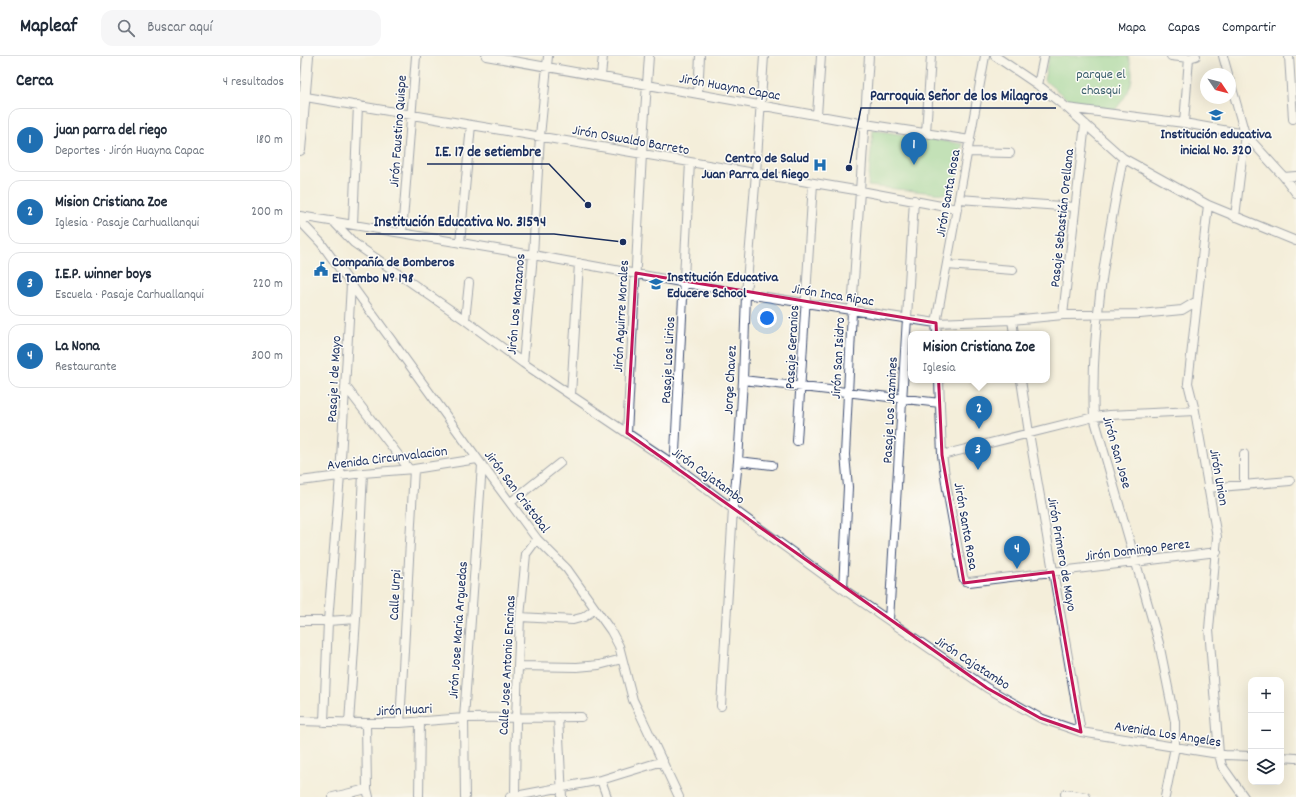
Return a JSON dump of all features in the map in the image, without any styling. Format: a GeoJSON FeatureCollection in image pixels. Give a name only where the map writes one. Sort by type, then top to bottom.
{"type":"FeatureCollection","features":[{"type":"Feature","properties":{"kind":"main road"},"geometry":{"type":"LineString","coordinates":[[300,150],[303,82],[308,56]]}},
{"type":"Feature","properties":{"kind":"street","name":"Jirón Faustino Quispe"},"geometry":{"type":"LineString","coordinates":[[402,233],[416,56]]}},
{"type":"Feature","properties":{"kind":"street","name":"Jirón Huayna Capac"},"geometry":{"type":"LineString","coordinates":[[486,56],[865,124],[970,140]]}},
{"type":"Feature","properties":{"kind":"street","name":"Jirón Los Manzanos"},"geometry":{"type":"LineString","coordinates":[[523,363],[533,255],[540,136],[548,56]]}},
{"type":"Feature","properties":{"kind":"street"},"geometry":{"type":"LineString","coordinates":[[601,76],[603,56]]}},
{"type":"Feature","properties":{"kind":"street","name":"Jirón Aguirre Morales"},"geometry":{"type":"LineString","coordinates":[[627,434],[648,56]]}},
{"type":"Feature","properties":{"kind":"street"},"geometry":{"type":"LineString","coordinates":[[698,94],[700,56]]}},
{"type":"Feature","properties":{"kind":"street","name":"Jorge Chavez"},"geometry":{"type":"LineString","coordinates":[[721,706],[733,510],[738,461],[743,380],[746,294],[764,56]]}},
{"type":"Feature","properties":{"kind":"street"},"geometry":{"type":"LineString","coordinates":[[817,115],[821,56]]}},
{"type":"Feature","properties":{"kind":"street","name":"Jirón San Isidro"},"geometry":{"type":"LineString","coordinates":[[843,589],[848,486],[845,455],[852,311],[861,191],[868,56]]}},
{"type":"Feature","properties":{"kind":"street"},"geometry":{"type":"LineString","coordinates":[[926,133],[931,56]]}},
{"type":"Feature","properties":{"kind":"street","name":"Jirón Santa Rosa"},"geometry":{"type":"LineString","coordinates":[[937,331],[936,322],[985,56]]}},
{"type":"Feature","properties":{"kind":"street"},"geometry":{"type":"LineString","coordinates":[[995,56],[1038,85],[1067,108],[1123,158],[1208,205],[1296,241]]}},
{"type":"Feature","properties":{"kind":"street"},"geometry":{"type":"LineString","coordinates":[[1038,85],[1044,56]]}},
{"type":"Feature","properties":{"kind":"street"},"geometry":{"type":"LineString","coordinates":[[1171,56],[1193,57],[1184,123]]}},
{"type":"Feature","properties":{"kind":"street"},"geometry":{"type":"LineString","coordinates":[[1223,56],[1226,68]]}},
{"type":"Feature","properties":{"kind":"street"},"geometry":{"type":"LineString","coordinates":[[1289,56],[1293,119]]}},
{"type":"Feature","properties":{"kind":"street","name":"Jirón Oswaldo Barreto"},"geometry":{"type":"LineString","coordinates":[[302,96],[914,200],[957,209]]}},
{"type":"Feature","properties":{"kind":"street"},"geometry":{"type":"LineString","coordinates":[[1236,102],[1245,134],[1236,217]]}},
{"type":"Feature","properties":{"kind":"street"},"geometry":{"type":"LineString","coordinates":[[353,224],[358,106]]}},
{"type":"Feature","properties":{"kind":"street"},"geometry":{"type":"LineString","coordinates":[[1067,108],[1184,123],[1245,134],[1284,176],[1296,193]]}},
{"type":"Feature","properties":{"kind":"street","name":"Pasaje Sebastián Orellana"},"geometry":{"type":"LineString","coordinates":[[1063,315],[1085,124]]}},
{"type":"Feature","properties":{"kind":"street"},"geometry":{"type":"LineString","coordinates":[[460,243],[471,125]]}},
{"type":"Feature","properties":{"kind":"street"},"geometry":{"type":"LineString","coordinates":[[967,152],[1010,153]]}},
{"type":"Feature","properties":{"kind":"street","name":"Jirón San Jose"},"geometry":{"type":"LineString","coordinates":[[1123,158],[1097,314],[1093,399],[1094,417],[1137,562],[1159,643],[1175,722],[1175,747],[1165,797]]}},
{"type":"Feature","properties":{"kind":"street","name":"Pasaje Los Lirios"},"geometry":{"type":"LineString","coordinates":[[673,464],[675,452],[690,162]]}},
{"type":"Feature","properties":{"kind":"street"},"geometry":{"type":"LineString","coordinates":[[1284,176],[1296,176]]}},
{"type":"Feature","properties":{"kind":"street","name":"Pasaje Geranios"},"geometry":{"type":"LineString","coordinates":[[797,441],[813,183]]}},
{"type":"Feature","properties":{"kind":"street"},"geometry":{"type":"LineString","coordinates":[[959,199],[1075,207]]}},
{"type":"Feature","properties":{"kind":"street","name":"Pasaje Los Jazmines"},"geometry":{"type":"LineString","coordinates":[[888,620],[898,486],[914,200]]}},
{"type":"Feature","properties":{"kind":"street","name":"Jirón Union"},"geometry":{"type":"LineString","coordinates":[[1208,205],[1188,383],[1195,411],[1217,537],[1217,552],[1209,629],[1219,754],[1222,766],[1244,797]]}},
{"type":"Feature","properties":{"kind":"street","name":"Jirón Inca Ripac"},"geometry":{"type":"LineString","coordinates":[[300,216],[636,273],[746,294],[852,311],[936,322],[1012,320],[1063,315],[1140,314],[1182,310],[1197,301]]}},
{"type":"Feature","properties":{"kind":"street","name":"Jirón San Cristobal"},"geometry":{"type":"LineString","coordinates":[[300,221],[321,243],[537,539],[567,569],[611,630],[619,646],[633,700],[679,797]]}},
{"type":"Feature","properties":{"kind":"street","name":"Jirón Cajatambo"},"geometry":{"type":"LineString","coordinates":[[333,221],[354,243],[465,320],[523,363],[673,464],[733,510],[843,589],[987,688],[1040,718],[1081,732]]}},
{"type":"Feature","properties":{"kind":"street"},"geometry":{"type":"LineString","coordinates":[[572,395],[579,264]]}},
{"type":"Feature","properties":{"kind":"street"},"geometry":{"type":"LineString","coordinates":[[947,265],[1012,270]]}},
{"type":"Feature","properties":{"kind":"street"},"geometry":{"type":"LineString","coordinates":[[465,320],[469,283]]}},
{"type":"Feature","properties":{"kind":"street","name":"Pasaje 1 de Mayo"},"geometry":{"type":"LineString","coordinates":[[324,722],[328,621],[340,476],[351,284]]}},
{"type":"Feature","properties":{"kind":"street"},"geometry":{"type":"LineString","coordinates":[[1012,320],[1014,331]]}},
{"type":"Feature","properties":{"kind":"street"},"geometry":{"type":"LineString","coordinates":[[743,380],[940,404]]}},
{"type":"Feature","properties":{"kind":"street","name":"Jirón Santa Rosa"},"geometry":{"type":"LineString","coordinates":[[939,383],[942,455],[963,577],[965,581]]}},
{"type":"Feature","properties":{"kind":"street","name":"Jirón Primero de Mayo"},"geometry":{"type":"LineString","coordinates":[[1021,383],[1081,732]]}},
{"type":"Feature","properties":{"kind":"street"},"geometry":{"type":"LineString","coordinates":[[346,387],[412,469]]}},
{"type":"Feature","properties":{"kind":"street"},"geometry":{"type":"LineString","coordinates":[[942,455],[1094,417],[1195,411]]}},
{"type":"Feature","properties":{"kind":"street"},"geometry":{"type":"LineString","coordinates":[[1244,454],[1244,485]]}},
{"type":"Feature","properties":{"kind":"street"},"geometry":{"type":"LineString","coordinates":[[738,461],[772,465]]}},
{"type":"Feature","properties":{"kind":"street","name":"Avenida Circunvalacion"},"geometry":{"type":"LineString","coordinates":[[300,481],[363,473],[480,462]]}},
{"type":"Feature","properties":{"kind":"street","name":"Jirón Jose Maria Arguedas"},"geometry":{"type":"LineString","coordinates":[[465,797],[464,718],[480,462]]}},
{"type":"Feature","properties":{"kind":"street"},"geometry":{"type":"LineString","coordinates":[[511,502],[560,463]]}},
{"type":"Feature","properties":{"kind":"street","name":"Calle Urpi"},"geometry":{"type":"LineString","coordinates":[[400,723],[412,469]]}},
{"type":"Feature","properties":{"kind":"street"},"geometry":{"type":"LineString","coordinates":[[349,723],[363,473]]}},
{"type":"Feature","properties":{"kind":"street"},"geometry":{"type":"LineString","coordinates":[[1208,488],[1290,481]]}},
{"type":"Feature","properties":{"kind":"street","name":"Calle Jose Antonio Encinas"},"geometry":{"type":"LineString","coordinates":[[513,797],[520,617],[526,554],[537,539]]}},
{"type":"Feature","properties":{"kind":"street","name":"Jirón Domingo Perez"},"geometry":{"type":"LineString","coordinates":[[965,581],[969,582],[1217,552]]}},
{"type":"Feature","properties":{"kind":"street"},"geometry":{"type":"LineString","coordinates":[[520,617],[573,620],[584,617],[595,609]]}},
{"type":"Feature","properties":{"kind":"street"},"geometry":{"type":"LineString","coordinates":[[300,621],[356,619]]}},
{"type":"Feature","properties":{"kind":"street"},"geometry":{"type":"LineString","coordinates":[[518,666],[599,666],[622,659]]}},
{"type":"Feature","properties":{"kind":"street"},"geometry":{"type":"LineString","coordinates":[[558,717],[560,788],[562,797]]}},
{"type":"Feature","properties":{"kind":"street","name":"Jirón Huari"},"geometry":{"type":"LineString","coordinates":[[300,721],[400,723],[464,718],[581,717]]}},
{"type":"Feature","properties":{"kind":"street"},"geometry":{"type":"LineString","coordinates":[[419,797],[420,721]]}},
{"type":"Feature","properties":{"kind":"street"},"geometry":{"type":"LineString","coordinates":[[333,797],[368,793],[366,723]]}},
{"type":"Feature","properties":{"kind":"street","name":"Avenida Los Angeles"},"geometry":{"type":"LineString","coordinates":[[1081,732],[1219,754],[1248,756]]}},
{"type":"Feature","properties":{"kind":"street"},"geometry":{"type":"LineString","coordinates":[[1284,757],[1296,758]]}},
{"type":"Feature","properties":{"kind":"street"},"geometry":{"type":"LineString","coordinates":[[513,797],[602,780],[663,761]]}},
{"type":"Feature","properties":{"kind":"street"},"geometry":{"type":"LineString","coordinates":[[602,780],[607,797]]}},
{"type":"Feature","properties":{"kind":"street"},"geometry":{"type":"LineString","coordinates":[[1065,794],[1086,797]]}},
{"type":"Feature","properties":{"kind":"highlighted area"},"geometry":{"type":"Polygon","coordinates":[[[636,273],[936,323],[942,455],[964,583],[1053,572],[1081,732],[1040,718],[987,688],[627,433],[636,273]]]}},
{"type":"Feature","properties":{"kind":"green space","name":"parque el chasqui"},"geometry":{"type":"Polygon","coordinates":[[[1049,56],[1128,56],[1132,68],[1130,87],[1125,97],[1115,110],[1071,102],[1044,80],[1049,56]]]}},
{"type":"Feature","properties":{"kind":"green space"},"geometry":{"type":"Polygon","coordinates":[[[873,130],[963,144],[953,195],[868,186],[873,130]]]}},
{"type":"Feature","properties":{"kind":"place","name":"Institución educativa inicial No. 320"},"geometry":{"type":"Point","coordinates":[1216,115]}},
{"type":"Feature","properties":{"kind":"place","name":"Centro de Salud Juan Parra del Riego"},"geometry":{"type":"Point","coordinates":[820,165]}},
{"type":"Feature","properties":{"kind":"place","name":"juan parra del riego"},"geometry":{"type":"Point","coordinates":[914,165]}},
{"type":"Feature","properties":{"kind":"place","name":"Parroquia Señor de los Milagros"},"geometry":{"type":"Point","coordinates":[849,168]}},
{"type":"Feature","properties":{"kind":"place","name":"I.E. 17 de setiembre"},"geometry":{"type":"Point","coordinates":[588,205]}},
{"type":"Feature","properties":{"kind":"place","name":"Institución Educativa No. 31594"},"geometry":{"type":"Point","coordinates":[623,242]}},
{"type":"Feature","properties":{"kind":"place","name":"Compañía de Bomberos El Tambo Nº 198"},"geometry":{"type":"Point","coordinates":[321,269]}},
{"type":"Feature","properties":{"kind":"place","name":"Institución Educativa Educere School"},"geometry":{"type":"Point","coordinates":[656,284]}},
{"type":"Feature","properties":{"kind":"place","name":"Mision Cristiana Zoe"},"geometry":{"type":"Point","coordinates":[979,429]}},
{"type":"Feature","properties":{"kind":"place","name":"I.E.P. winner boys"},"geometry":{"type":"Point","coordinates":[978,470]}},
{"type":"Feature","properties":{"kind":"place","name":"La Nona"},"geometry":{"type":"Point","coordinates":[1017,569]}}]}
